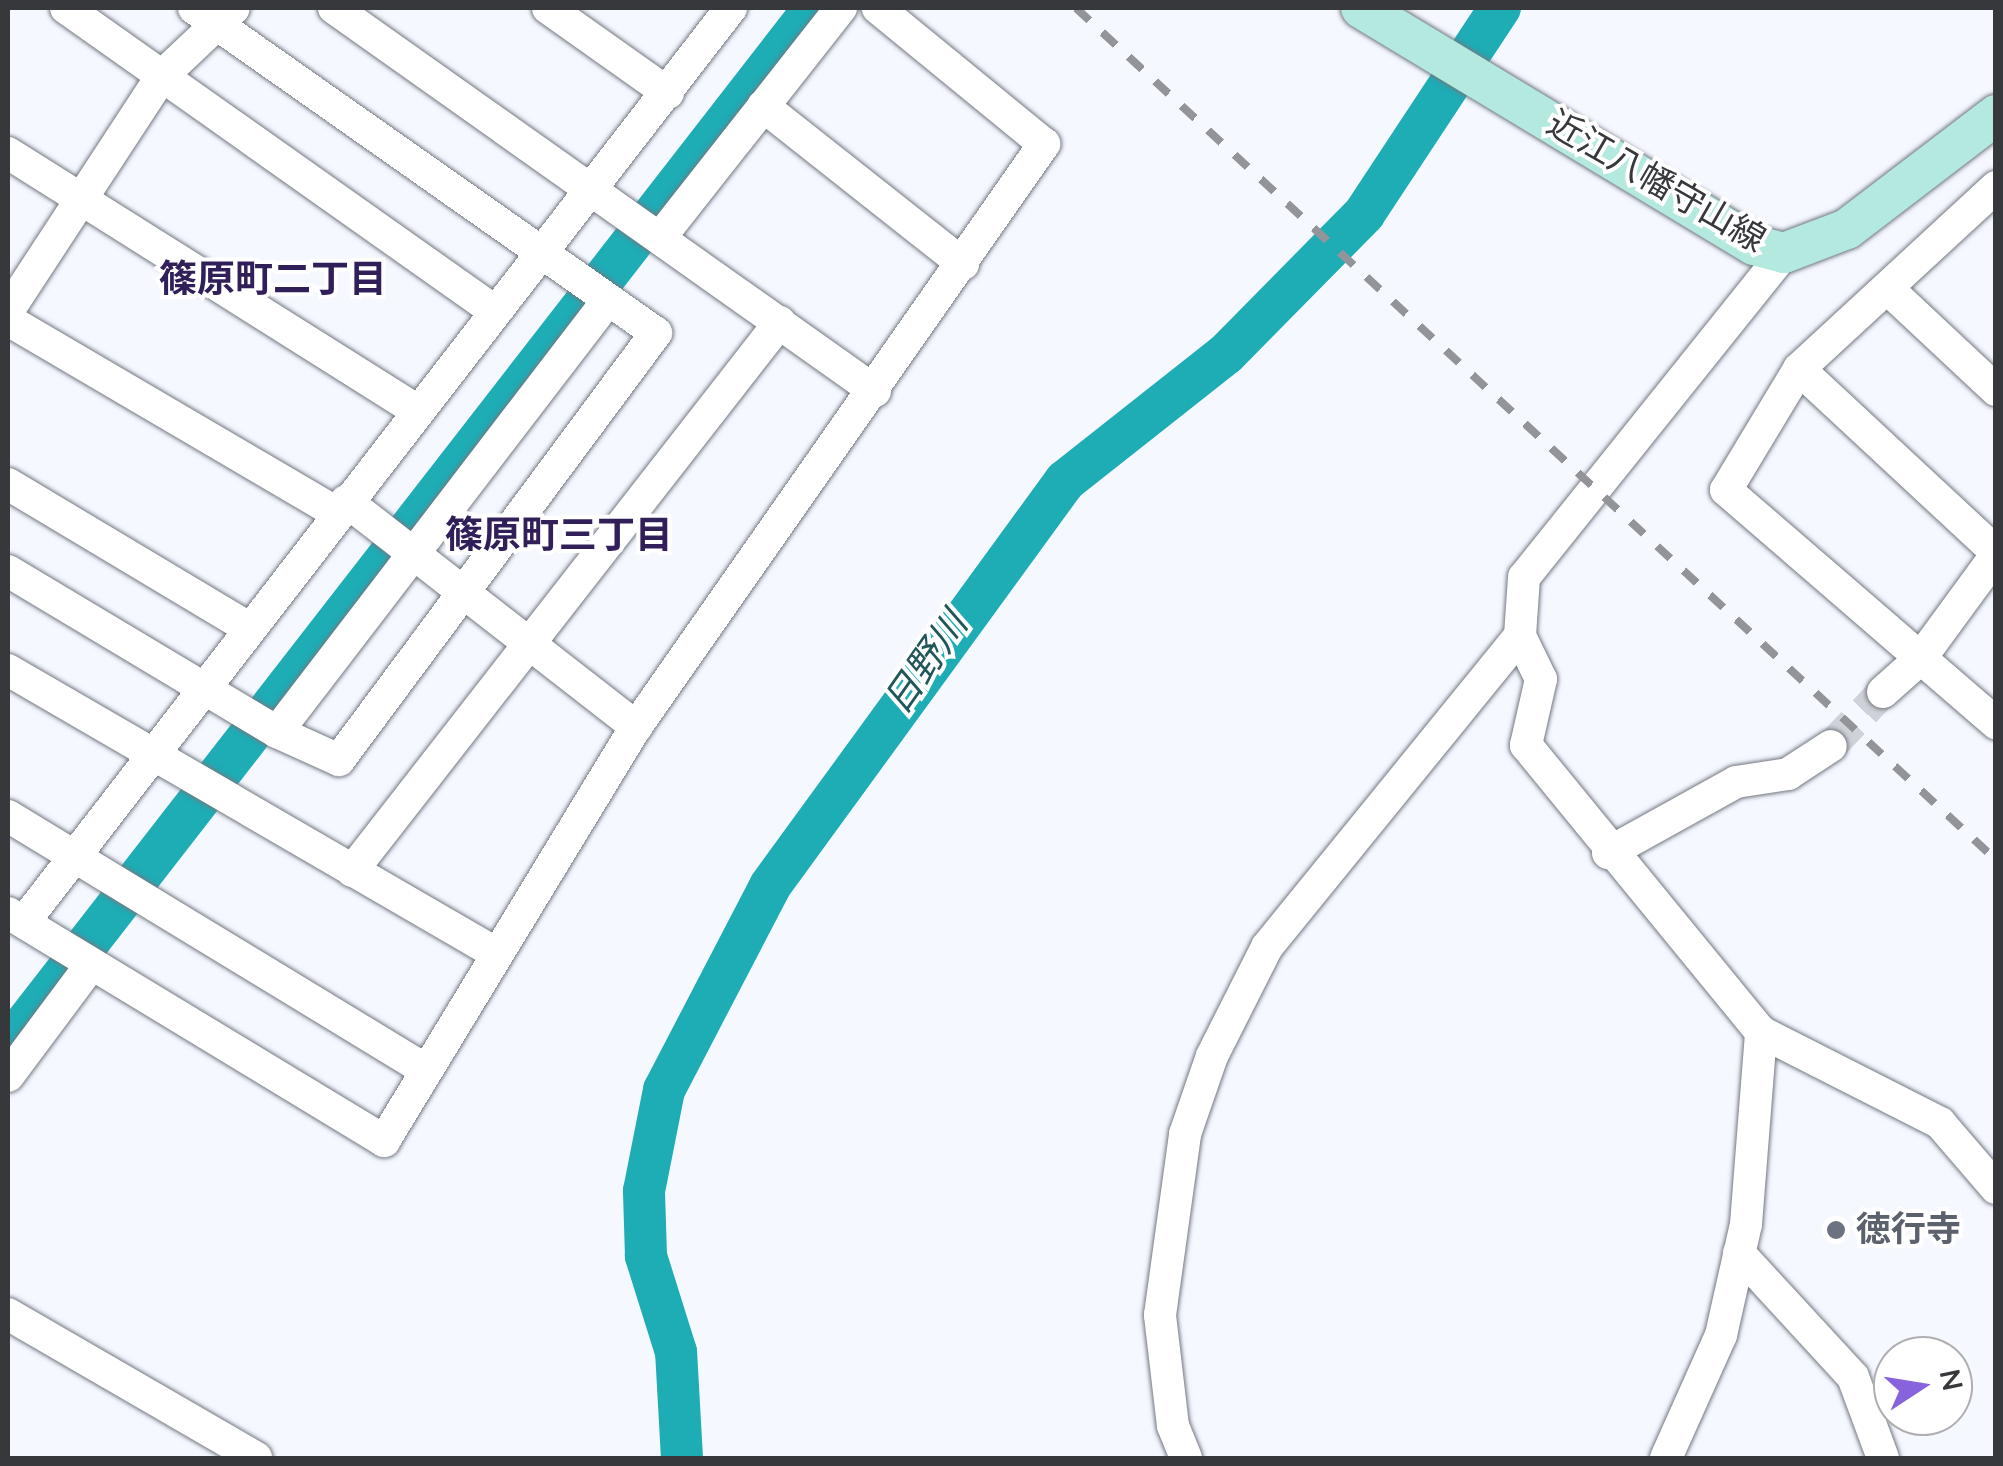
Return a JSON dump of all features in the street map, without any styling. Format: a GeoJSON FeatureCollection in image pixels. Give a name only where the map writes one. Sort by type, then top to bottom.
{"type":"FeatureCollection","features":[{"type":"Feature","properties":{"kind":"main road","name":"近江八幡守山線"},"geometry":{"type":"LineString","coordinates":[[1362,8],[1769,249],[1847,229],[1996,114]]}},
{"type":"Feature","properties":{"kind":"street"},"geometry":{"type":"LineString","coordinates":[[66,8],[493,310]]}},
{"type":"Feature","properties":{"kind":"street"},"geometry":{"type":"LineString","coordinates":[[334,8],[587,187],[651,226],[875,391]]}},
{"type":"Feature","properties":{"kind":"street"},"geometry":{"type":"LineString","coordinates":[[548,8],[668,93]]}},
{"type":"Feature","properties":{"kind":"street"},"geometry":{"type":"LineString","coordinates":[[731,8],[668,93],[587,187],[74,857],[16,917],[79,960],[384,1141],[492,951],[636,728],[1044,144],[878,8]]}},
{"type":"Feature","properties":{"kind":"street"},"geometry":{"type":"LineString","coordinates":[[651,226],[763,106],[840,8]]}},
{"type":"Feature","properties":{"kind":"street"},"geometry":{"type":"LineString","coordinates":[[8,312],[162,77],[215,13],[538,252],[656,333],[467,595],[338,760],[264,724],[205,685],[8,570]]}},
{"type":"Feature","properties":{"kind":"street"},"geometry":{"type":"LineString","coordinates":[[763,106],[963,264]]}},
{"type":"Feature","properties":{"kind":"street"},"geometry":{"type":"LineString","coordinates":[[8,154],[416,410]]}},
{"type":"Feature","properties":{"kind":"street"},"geometry":{"type":"LineString","coordinates":[[1991,199],[1799,369],[1726,490],[1996,723]]}},
{"type":"Feature","properties":{"kind":"street"},"geometry":{"type":"LineString","coordinates":[[1769,249],[1524,577],[1520,636],[1541,679],[1526,745],[1608,852],[1761,1032],[1940,1122],[1996,1188]]}},
{"type":"Feature","properties":{"kind":"street"},"geometry":{"type":"LineString","coordinates":[[1888,289],[1996,390]]}},
{"type":"Feature","properties":{"kind":"street"},"geometry":{"type":"LineString","coordinates":[[264,724],[598,293]]}},
{"type":"Feature","properties":{"kind":"street"},"geometry":{"type":"LineString","coordinates":[[8,320],[342,507],[402,545],[636,728]]}},
{"type":"Feature","properties":{"kind":"street"},"geometry":{"type":"LineString","coordinates":[[352,871],[780,322]]}},
{"type":"Feature","properties":{"kind":"street"},"geometry":{"type":"LineString","coordinates":[[1799,369],[1996,554],[1920,659],[1883,692]]}},
{"type":"Feature","properties":{"kind":"street"},"geometry":{"type":"LineString","coordinates":[[8,484],[249,628]]}},
{"type":"Feature","properties":{"kind":"street"},"geometry":{"type":"LineString","coordinates":[[1186,1458],[1173,1426],[1160,1315],[1185,1134],[1212,1056],[1267,947],[1520,636]]}},
{"type":"Feature","properties":{"kind":"street"},"geometry":{"type":"LineString","coordinates":[[8,670],[150,756],[492,951]]}},
{"type":"Feature","properties":{"kind":"street"},"geometry":{"type":"LineString","coordinates":[[1608,852],[1736,782],[1788,774],[1831,746]]}},
{"type":"Feature","properties":{"kind":"street"},"geometry":{"type":"LineString","coordinates":[[8,816],[424,1068]]}},
{"type":"Feature","properties":{"kind":"street"},"geometry":{"type":"LineString","coordinates":[[8,1076],[79,960]]}},
{"type":"Feature","properties":{"kind":"street"},"geometry":{"type":"LineString","coordinates":[[1666,1458],[1721,1336],[1739,1253],[1761,1032]]}},
{"type":"Feature","properties":{"kind":"street"},"geometry":{"type":"LineString","coordinates":[[1739,1253],[1853,1377],[1883,1458]]}},
{"type":"Feature","properties":{"kind":"street"},"geometry":{"type":"LineString","coordinates":[[8,1314],[256,1458]]}},
{"type":"Feature","properties":{"kind":"waterway"},"geometry":{"type":"LineString","coordinates":[[8,1046],[814,8]]}},
{"type":"Feature","properties":{"kind":"waterway","name":"日野川"},"geometry":{"type":"LineString","coordinates":[[682,1458],[676,1352],[646,1256],[644,1191],[664,1090],[770,886],[1065,481],[1226,354],[1364,214],[1500,8]]}},
{"type":"Feature","properties":{"kind":"tunnel"},"geometry":{"type":"LineString","coordinates":[[1831,746],[1883,692]]}},
{"type":"Feature","properties":{"kind":"railway"},"geometry":{"type":"LineString","coordinates":[[1076,8],[1996,860]]}},
{"type":"Feature","properties":{"kind":"place","name":"徳行寺"},"geometry":{"type":"Point","coordinates":[1836,1230]}},
{"type":"Feature","properties":{"kind":"district","name":"篠原町二丁目"},"geometry":{"type":"Point","coordinates":[273,280]}},
{"type":"Feature","properties":{"kind":"district","name":"篠原町三丁目"},"geometry":{"type":"Point","coordinates":[559,536]}}]}
